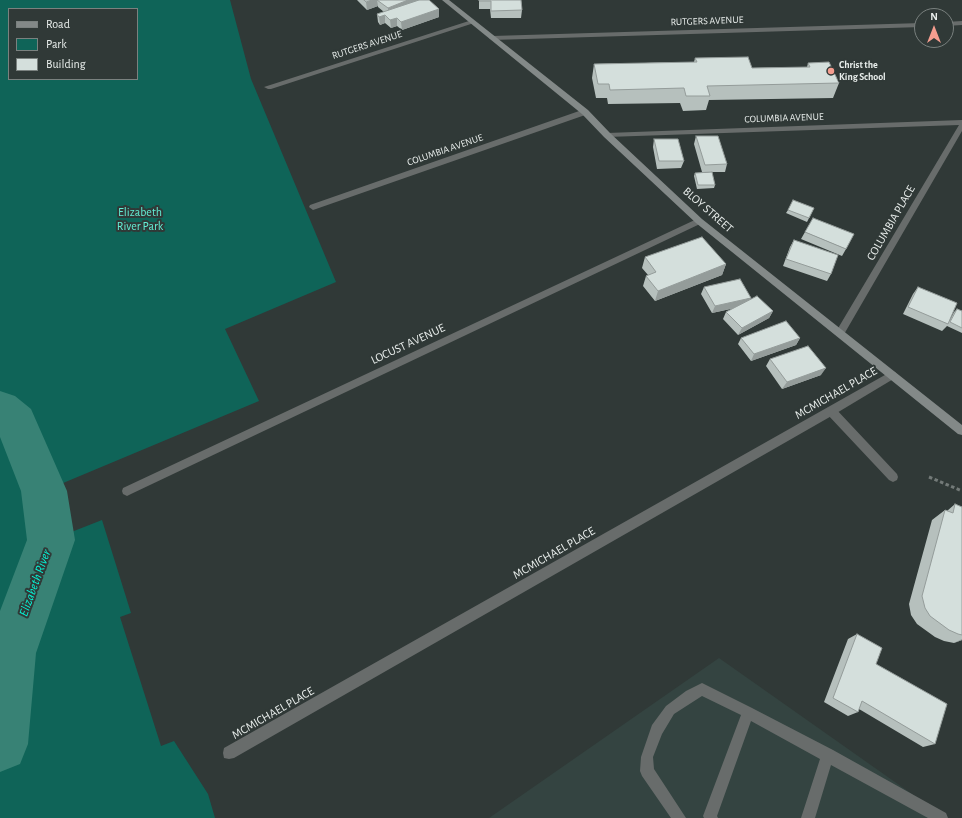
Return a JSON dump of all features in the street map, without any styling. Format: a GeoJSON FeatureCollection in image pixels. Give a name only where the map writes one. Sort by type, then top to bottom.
{"type":"FeatureCollection","features":[{"type":"Feature","properties":{"kind":"street","name":"BLOY STREET"},"geometry":{"type":"LineString","coordinates":[[444,0],[585,112],[607,135],[699,221],[962,431]]}},
{"type":"Feature","properties":{"kind":"street","name":"RUTGERS AVENUE"},"geometry":{"type":"LineString","coordinates":[[268,87],[472,22]]}},
{"type":"Feature","properties":{"kind":"street","name":"RUTGERS AVENUE"},"geometry":{"type":"LineString","coordinates":[[492,38],[914,25]]}},
{"type":"Feature","properties":{"kind":"street","name":"COLUMBIA AVENUE"},"geometry":{"type":"LineString","coordinates":[[312,207],[585,112]]}},
{"type":"Feature","properties":{"kind":"street","name":"COLUMBIA AVENUE"},"geometry":{"type":"LineString","coordinates":[[607,135],[962,122]]}},
{"type":"Feature","properties":{"kind":"street","name":"COLUMBIA PLACE"},"geometry":{"type":"LineString","coordinates":[[840,333],[962,125]]}},
{"type":"Feature","properties":{"kind":"street","name":"LOCUST AVENUE"},"geometry":{"type":"LineString","coordinates":[[127,491],[699,221]]}},
{"type":"Feature","properties":{"kind":"street","name":"MCMICHAEL PLACE"},"geometry":{"type":"LineString","coordinates":[[229,753],[892,375]]}},
{"type":"Feature","properties":{"kind":"street"},"geometry":{"type":"LineString","coordinates":[[831,411],[892,476]]}},
{"type":"Feature","properties":{"kind":"street"},"geometry":{"type":"LineString","coordinates":[[679,818],[647,771],[646,757],[657,730],[670,710],[690,695],[702,689],[828,755],[941,818]]}},
{"type":"Feature","properties":{"kind":"street"},"geometry":{"type":"LineString","coordinates":[[711,818],[710,816],[748,712]]}},
{"type":"Feature","properties":{"kind":"street"},"geometry":{"type":"LineString","coordinates":[[808,818],[828,755]]}},
{"type":"Feature","properties":{"kind":"path"},"geometry":{"type":"LineString","coordinates":[[929,476],[962,491]]}},
{"type":"Feature","properties":{"kind":"shaded area"},"geometry":{"type":"Polygon","coordinates":[[[719,658],[946,818],[489,818],[719,658]]]}},
{"type":"Feature","properties":{"kind":"green space","name":"Elizabeth River Park"},"geometry":{"type":"Polygon","coordinates":[[[0,0],[230,0],[251,79],[336,282],[225,329],[259,401],[44,491],[51,540],[102,520],[131,613],[120,617],[161,746],[174,741],[208,794],[215,818],[0,818],[0,0]]]}},
{"type":"Feature","properties":{"kind":"building"},"geometry":{"type":"Polygon","coordinates":[[[377,0],[408,0],[388,8],[377,0]]]}},
{"type":"Feature","properties":{"kind":"building"},"geometry":{"type":"Polygon","coordinates":[[[419,0],[429,0],[439,9],[401,22],[397,18],[390,20],[385,15],[379,17],[377,14],[419,0]]]}},
{"type":"Feature","properties":{"kind":"building"},"geometry":{"type":"Polygon","coordinates":[[[479,0],[521,0],[522,10],[491,11],[491,1],[479,0]]]}},
{"type":"Feature","properties":{"kind":"building"},"geometry":{"type":"Polygon","coordinates":[[[748,57],[752,68],[810,67],[808,63],[829,62],[839,83],[707,86],[710,96],[686,96],[684,88],[610,90],[609,84],[598,84],[594,64],[697,62],[695,58],[748,57]]]}},
{"type":"Feature","properties":{"kind":"building"},"geometry":{"type":"Polygon","coordinates":[[[696,136],[718,136],[727,164],[705,165],[696,136]]]}},
{"type":"Feature","properties":{"kind":"building"},"geometry":{"type":"Polygon","coordinates":[[[654,139],[678,139],[684,161],[659,161],[654,139]]]}},
{"type":"Feature","properties":{"kind":"building"},"geometry":{"type":"Polygon","coordinates":[[[712,172],[715,185],[698,185],[695,173],[712,172]]]}},
{"type":"Feature","properties":{"kind":"building"},"geometry":{"type":"Polygon","coordinates":[[[793,200],[814,208],[809,218],[788,210],[793,200]]]}},
{"type":"Feature","properties":{"kind":"building"},"geometry":{"type":"Polygon","coordinates":[[[813,218],[854,234],[846,249],[805,232],[813,218]]]}},
{"type":"Feature","properties":{"kind":"building"},"geometry":{"type":"Polygon","coordinates":[[[702,237],[726,264],[658,291],[646,276],[656,272],[645,257],[702,237]]]}},
{"type":"Feature","properties":{"kind":"building"},"geometry":{"type":"Polygon","coordinates":[[[794,240],[838,255],[831,274],[786,259],[794,240]]]}},
{"type":"Feature","properties":{"kind":"building"},"geometry":{"type":"Polygon","coordinates":[[[740,279],[751,298],[715,306],[704,287],[740,279]]]}},
{"type":"Feature","properties":{"kind":"building"},"geometry":{"type":"Polygon","coordinates":[[[918,287],[957,303],[948,324],[908,307],[918,287]]]}},
{"type":"Feature","properties":{"kind":"building"},"geometry":{"type":"Polygon","coordinates":[[[757,296],[773,311],[742,328],[726,312],[757,296]]]}},
{"type":"Feature","properties":{"kind":"building"},"geometry":{"type":"Polygon","coordinates":[[[957,309],[962,311],[962,328],[950,322],[957,309]]]}},
{"type":"Feature","properties":{"kind":"building"},"geometry":{"type":"Polygon","coordinates":[[[786,321],[800,338],[754,354],[741,338],[786,321]]]}},
{"type":"Feature","properties":{"kind":"building"},"geometry":{"type":"Polygon","coordinates":[[[808,346],[826,368],[787,382],[770,359],[808,346]]]}},
{"type":"Feature","properties":{"kind":"building"},"geometry":{"type":"Polygon","coordinates":[[[955,504],[962,507],[962,635],[949,630],[930,616],[925,608],[922,596],[945,510],[953,513],[955,504]]]}},
{"type":"Feature","properties":{"kind":"building"},"geometry":{"type":"Polygon","coordinates":[[[857,634],[882,648],[876,664],[947,704],[935,744],[862,701],[858,712],[833,698],[857,634]]]}},
{"type":"Feature","properties":{"kind":"waterway","name":"Elizabeth River"},"geometry":{"type":"LineString","coordinates":[[0,409],[16,422],[44,491],[51,540],[10,653],[0,744]]}},
{"type":"Feature","properties":{"kind":"place","name":"Christ the King School"},"geometry":{"type":"Point","coordinates":[831,71]}}]}
